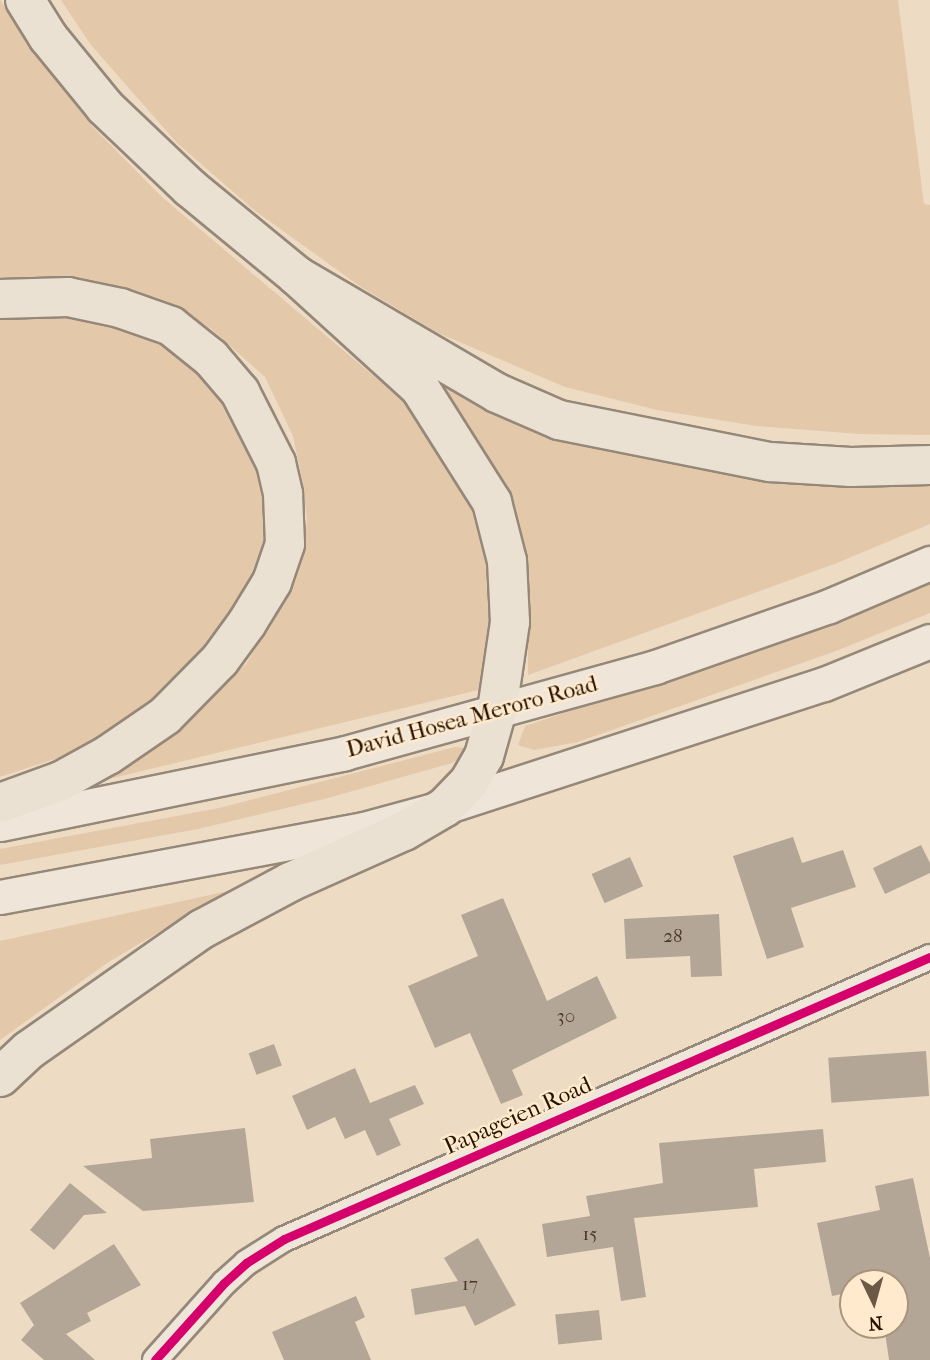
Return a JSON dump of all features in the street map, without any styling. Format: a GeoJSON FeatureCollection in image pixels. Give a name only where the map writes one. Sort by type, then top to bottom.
{"type":"FeatureCollection","features":[{"type":"Feature","properties":{"kind":"main road"},"geometry":{"type":"LineString","coordinates":[[0,1077],[29,1050],[202,929],[290,882],[404,831],[445,807],[478,769],[497,710],[510,622],[507,561],[492,502],[420,388],[297,276],[140,143],[105,107],[48,37],[25,0]]}},
{"type":"Feature","properties":{"kind":"main road"},"geometry":{"type":"LineString","coordinates":[[297,276],[497,393],[559,420],[770,462],[852,467],[930,465]]}},
{"type":"Feature","properties":{"kind":"main road"},"geometry":{"type":"LineString","coordinates":[[0,299],[68,297],[120,308],[171,326],[211,358],[240,393],[276,463],[283,494],[285,544],[272,582],[247,623],[220,660],[164,716],[108,755],[61,781],[0,803]]}},
{"type":"Feature","properties":{"kind":"main road","name":"David Hosea Meroro Road"},"geometry":{"type":"LineString","coordinates":[[0,824],[345,752],[655,667],[829,606],[930,562]]}},
{"type":"Feature","properties":{"kind":"main road"},"geometry":{"type":"LineString","coordinates":[[0,897],[364,829],[445,807],[824,684],[930,641]]}},
{"type":"Feature","properties":{"kind":"street","name":"Papageien Road"},"geometry":{"type":"LineString","coordinates":[[155,1360],[224,1283],[246,1263],[284,1239],[930,957]]}},
{"type":"Feature","properties":{"kind":"shaded area"},"geometry":{"type":"Polygon","coordinates":[[[0,0],[22,35],[92,126],[162,197],[415,411],[477,511],[493,587],[491,687],[88,784],[188,715],[246,664],[277,614],[300,566],[307,521],[303,484],[293,436],[265,377],[210,328],[148,297],[75,277],[0,280],[0,0]]]}},
{"type":"Feature","properties":{"kind":"shaded area"},"geometry":{"type":"Polygon","coordinates":[[[61,0],[898,0],[924,204],[930,205],[930,435],[860,434],[756,426],[657,410],[565,387],[438,333],[361,287],[254,210],[177,143],[91,45],[61,0]]]}},
{"type":"Feature","properties":{"kind":"shaded area"},"geometry":{"type":"Polygon","coordinates":[[[45,314],[125,327],[170,350],[217,386],[266,472],[269,526],[256,576],[232,620],[189,669],[136,716],[79,751],[0,777],[0,316],[45,314]]]}},
{"type":"Feature","properties":{"kind":"shaded area"},"geometry":{"type":"Polygon","coordinates":[[[422,369],[520,418],[635,456],[788,479],[930,481],[930,524],[837,563],[528,675],[528,634],[422,369]]]}},
{"type":"Feature","properties":{"kind":"shaded area"},"geometry":{"type":"Polygon","coordinates":[[[930,581],[930,613],[836,651],[578,742],[534,750],[518,745],[525,726],[719,661],[930,581]]]}},
{"type":"Feature","properties":{"kind":"shaded area"},"geometry":{"type":"Polygon","coordinates":[[[455,747],[464,748],[463,756],[452,763],[328,798],[198,829],[0,865],[0,849],[219,808],[455,747]]]}},
{"type":"Feature","properties":{"kind":"shaded area"},"geometry":{"type":"Polygon","coordinates":[[[228,891],[107,963],[0,1040],[0,941],[228,891]]]}},
{"type":"Feature","properties":{"kind":"building"},"geometry":{"type":"Polygon","coordinates":[[[793,837],[802,863],[843,850],[856,887],[791,908],[804,947],[767,959],[733,856],[793,837]]]}},
{"type":"Feature","properties":{"kind":"building"},"geometry":{"type":"Polygon","coordinates":[[[921,845],[930,863],[930,873],[885,894],[873,868],[921,845]]]}},
{"type":"Feature","properties":{"kind":"building"},"geometry":{"type":"Polygon","coordinates":[[[630,857],[643,886],[605,903],[592,874],[630,857]]]}},
{"type":"Feature","properties":{"kind":"building"},"geometry":{"type":"Polygon","coordinates":[[[503,898],[547,1001],[597,976],[617,1018],[512,1070],[523,1095],[501,1104],[470,1033],[435,1048],[408,986],[478,956],[461,915],[503,898]]]}},
{"type":"Feature","properties":{"kind":"building"},"geometry":{"type":"Polygon","coordinates":[[[719,914],[722,976],[691,977],[690,956],[626,959],[624,919],[719,914]]]}},
{"type":"Feature","properties":{"kind":"building"},"geometry":{"type":"Polygon","coordinates":[[[274,1044],[282,1066],[256,1075],[249,1053],[274,1044]]]}},
{"type":"Feature","properties":{"kind":"building"},"geometry":{"type":"Polygon","coordinates":[[[926,1051],[929,1096],[831,1103],[828,1058],[926,1051]]]}},
{"type":"Feature","properties":{"kind":"building"},"geometry":{"type":"Polygon","coordinates":[[[355,1068],[370,1103],[415,1085],[424,1104],[389,1119],[401,1145],[377,1156],[365,1130],[345,1139],[335,1117],[307,1130],[292,1096],[355,1068]]]}},
{"type":"Feature","properties":{"kind":"building"},"geometry":{"type":"Polygon","coordinates":[[[245,1128],[254,1202],[143,1211],[83,1166],[152,1158],[150,1139],[245,1128]]]}},
{"type":"Feature","properties":{"kind":"building"},"geometry":{"type":"Polygon","coordinates":[[[823,1129],[826,1162],[754,1169],[758,1207],[634,1218],[646,1297],[621,1301],[613,1247],[547,1257],[542,1224],[590,1216],[586,1196],[663,1183],[659,1143],[823,1129]]]}},
{"type":"Feature","properties":{"kind":"building"},"geometry":{"type":"Polygon","coordinates":[[[913,1178],[930,1258],[930,1360],[889,1360],[886,1339],[909,1339],[909,1269],[839,1269],[839,1295],[832,1296],[817,1223],[880,1210],[875,1186],[913,1178]]]}},
{"type":"Feature","properties":{"kind":"building"},"geometry":{"type":"Polygon","coordinates":[[[70,1183],[107,1213],[84,1215],[54,1250],[30,1230],[70,1183]]]}},
{"type":"Feature","properties":{"kind":"building"},"geometry":{"type":"Polygon","coordinates":[[[478,1238],[516,1305],[475,1326],[465,1306],[415,1315],[411,1289],[458,1281],[444,1258],[478,1238]]]}},
{"type":"Feature","properties":{"kind":"building"},"geometry":{"type":"Polygon","coordinates":[[[114,1244],[141,1285],[87,1313],[91,1321],[66,1334],[95,1360],[44,1360],[21,1340],[34,1325],[20,1303],[114,1244]]]}},
{"type":"Feature","properties":{"kind":"building"},"geometry":{"type":"Polygon","coordinates":[[[356,1296],[365,1317],[355,1322],[371,1360],[284,1360],[272,1332],[356,1296]]]}},
{"type":"Feature","properties":{"kind":"building"},"geometry":{"type":"Polygon","coordinates":[[[599,1310],[602,1340],[558,1344],[555,1315],[599,1310]]]}},
{"type":"Feature","properties":{"kind":"cycle path"},"geometry":{"type":"LineString","coordinates":[[155,1360],[224,1283],[246,1263],[284,1239],[930,957]]}}]}
